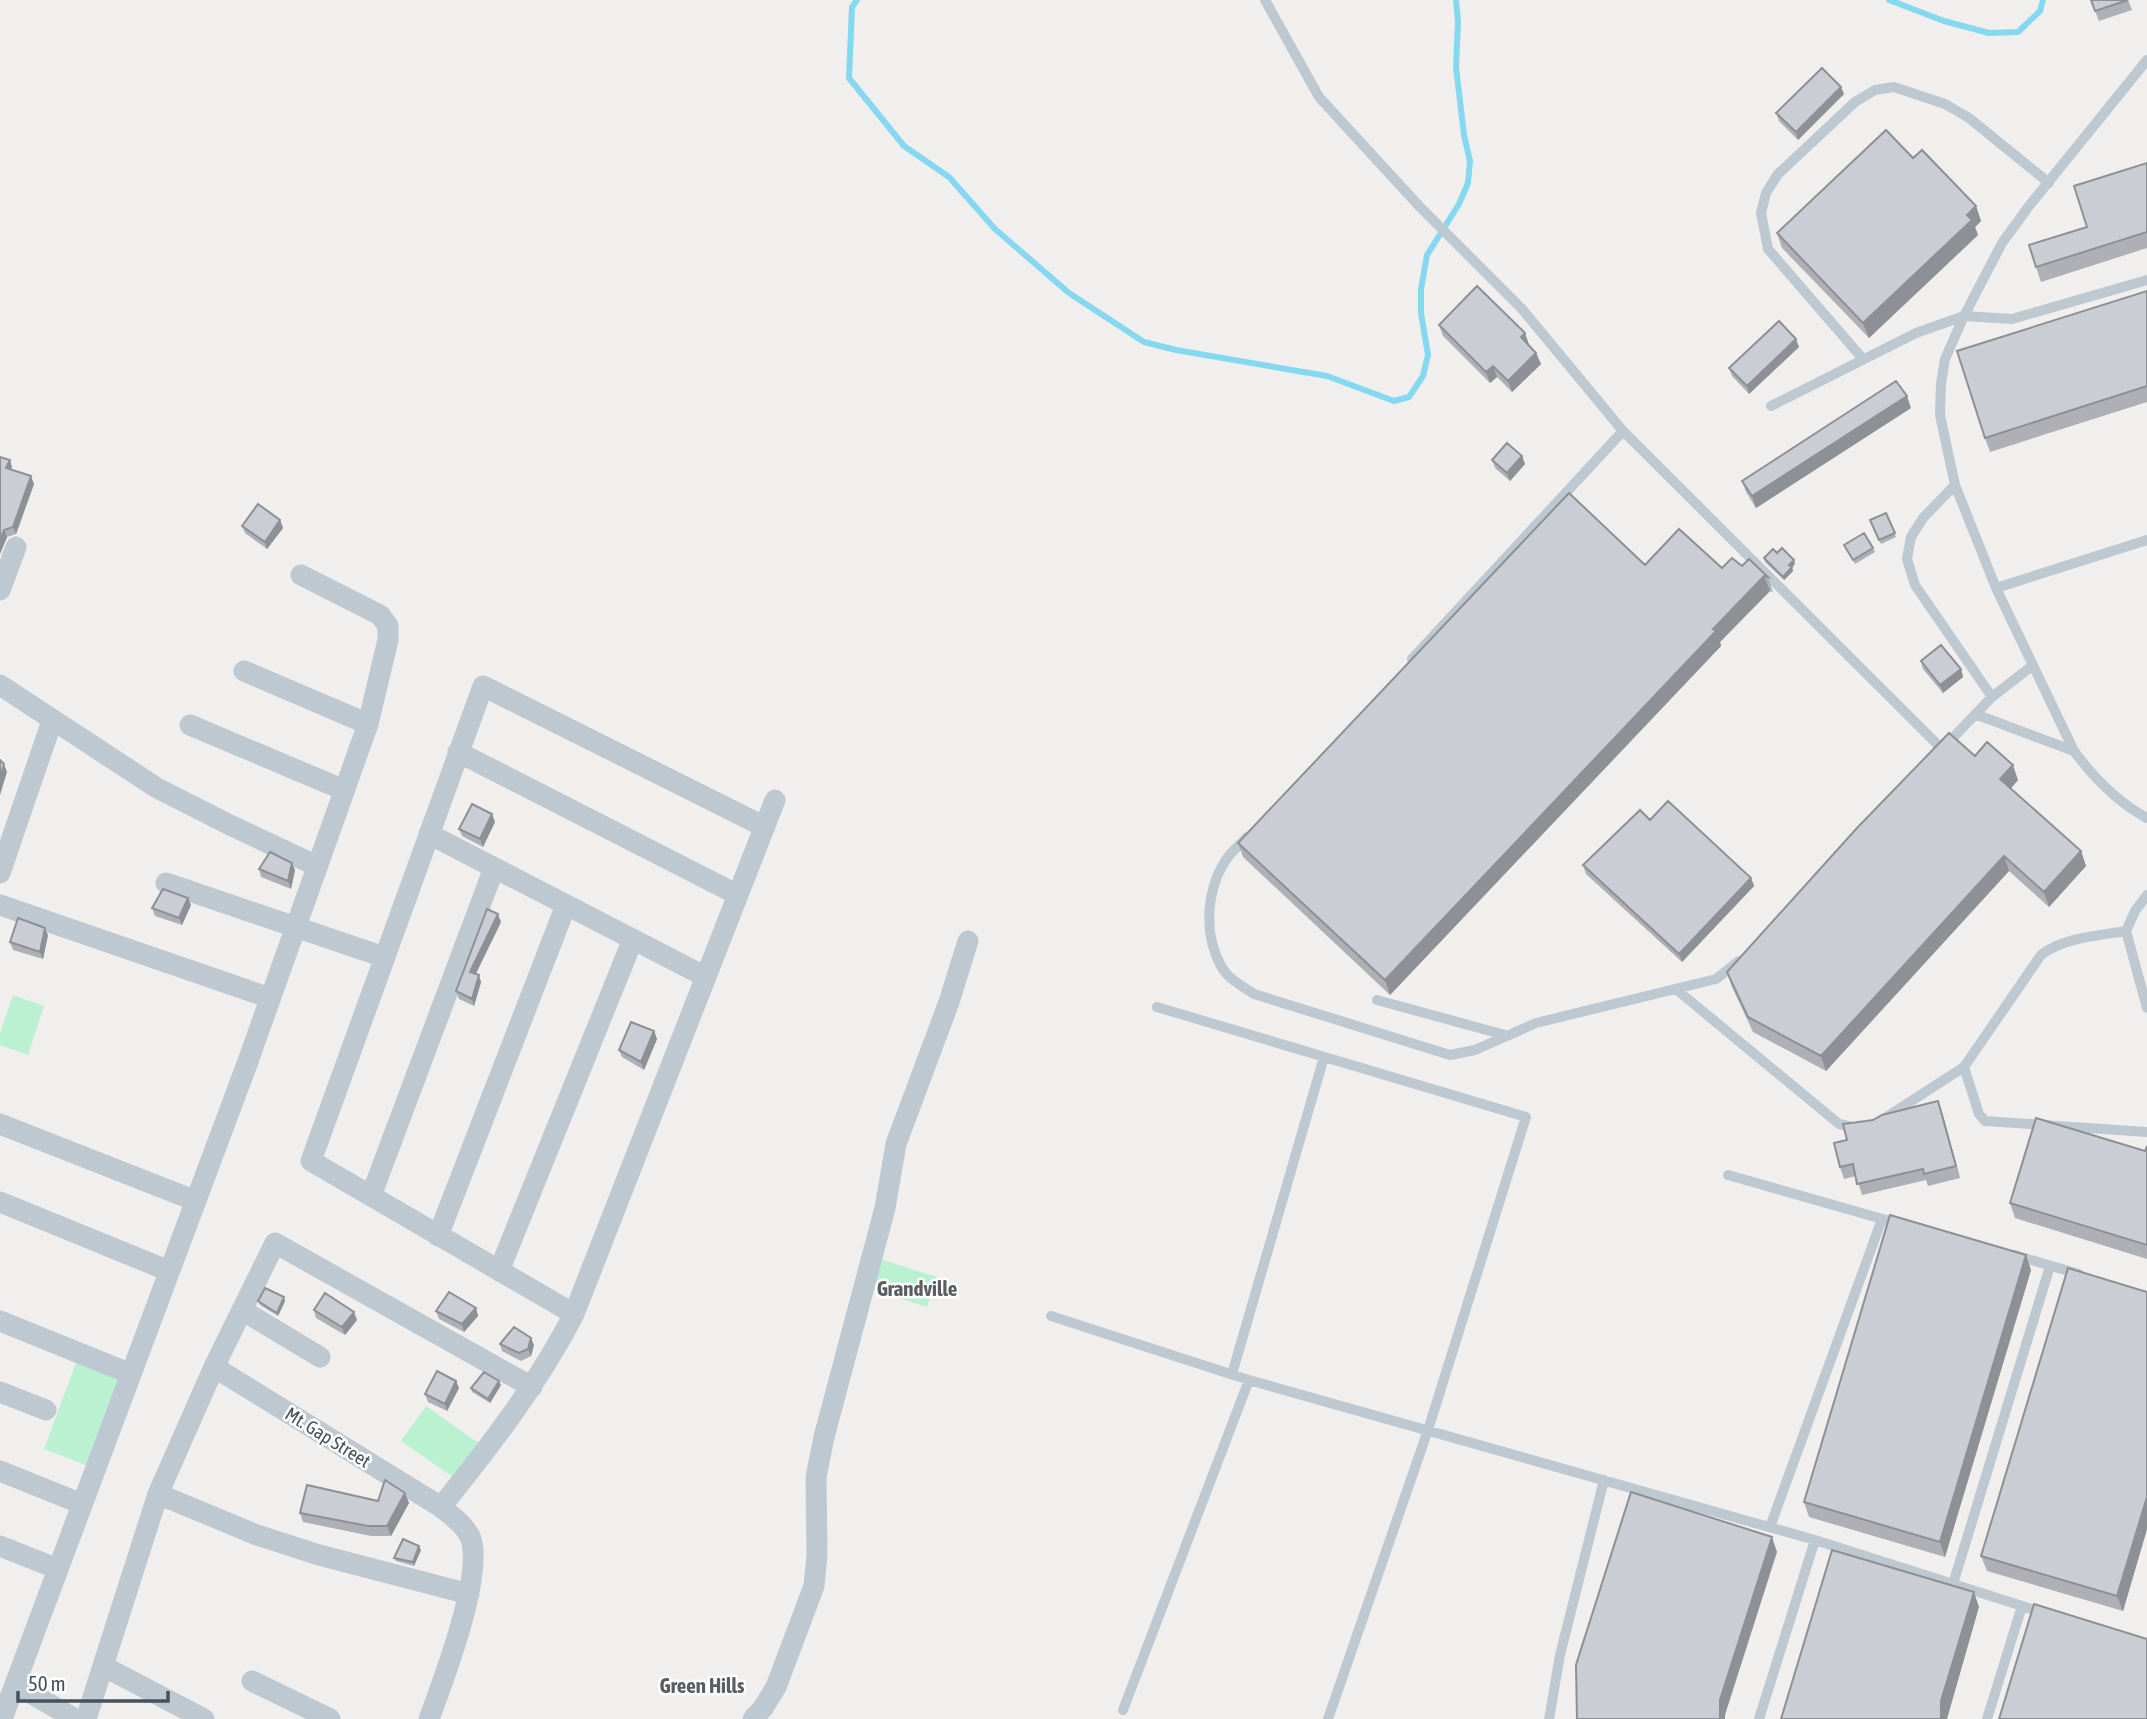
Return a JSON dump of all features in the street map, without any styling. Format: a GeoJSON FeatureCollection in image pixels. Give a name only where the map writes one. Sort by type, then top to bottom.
{"type":"FeatureCollection","features":[{"type":"Feature","properties":{"kind":"street"},"geometry":{"type":"LineString","coordinates":[[0,590],[16,547]]}},
{"type":"Feature","properties":{"kind":"street"},"geometry":{"type":"LineString","coordinates":[[3,1709],[15,1684],[196,1201],[368,724],[388,640],[388,626],[380,615],[301,575]]}},
{"type":"Feature","properties":{"kind":"street"},"geometry":{"type":"LineString","coordinates":[[244,671],[368,724]]}},
{"type":"Feature","properties":{"kind":"street"},"geometry":{"type":"LineString","coordinates":[[0,685],[158,788],[317,866]]}},
{"type":"Feature","properties":{"kind":"street"},"geometry":{"type":"LineString","coordinates":[[574,1314],[311,1161],[483,686],[765,827]]}},
{"type":"Feature","properties":{"kind":"street"},"geometry":{"type":"LineString","coordinates":[[0,873],[52,720]]}},
{"type":"Feature","properties":{"kind":"street"},"geometry":{"type":"LineString","coordinates":[[190,725],[344,790]]}},
{"type":"Feature","properties":{"kind":"street"},"geometry":{"type":"LineString","coordinates":[[458,752],[738,895]]}},
{"type":"Feature","properties":{"kind":"street"},"geometry":{"type":"LineString","coordinates":[[442,1507],[532,1387],[574,1314],[775,800]]}},
{"type":"Feature","properties":{"kind":"street"},"geometry":{"type":"LineString","coordinates":[[429,834],[706,976]]}},
{"type":"Feature","properties":{"kind":"street"},"geometry":{"type":"LineString","coordinates":[[371,1196],[494,867]]}},
{"type":"Feature","properties":{"kind":"street"},"geometry":{"type":"LineString","coordinates":[[166,883],[384,957]]}},
{"type":"Feature","properties":{"kind":"street"},"geometry":{"type":"LineString","coordinates":[[0,905],[270,998]]}},
{"type":"Feature","properties":{"kind":"street"},"geometry":{"type":"LineString","coordinates":[[438,1236],[566,905]]}},
{"type":"Feature","properties":{"kind":"street"},"geometry":{"type":"LineString","coordinates":[[499,1271],[633,939]]}},
{"type":"Feature","properties":{"kind":"street"},"geometry":{"type":"LineString","coordinates":[[753,1719],[764,1708],[776,1687],[814,1586],[817,1555],[816,1477],[824,1437],[885,1208],[896,1144],[945,1013],[968,941]]}},
{"type":"Feature","properties":{"kind":"street"},"geometry":{"type":"LineString","coordinates":[[0,1124],[196,1201]]}},
{"type":"Feature","properties":{"kind":"street"},"geometry":{"type":"LineString","coordinates":[[0,1202],[169,1271]]}},
{"type":"Feature","properties":{"kind":"street"},"geometry":{"type":"LineString","coordinates":[[86,1719],[158,1494],[214,1367],[275,1243],[532,1387]]}},
{"type":"Feature","properties":{"kind":"street"},"geometry":{"type":"LineString","coordinates":[[242,1310],[320,1357]]}},
{"type":"Feature","properties":{"kind":"street"},"geometry":{"type":"LineString","coordinates":[[0,1321],[131,1374]]}},
{"type":"Feature","properties":{"kind":"street","name":"Mt. Gap Street"},"geometry":{"type":"LineString","coordinates":[[214,1367],[442,1507],[460,1523],[471,1539],[473,1559],[469,1594],[449,1664],[429,1719]]}},
{"type":"Feature","properties":{"kind":"street"},"geometry":{"type":"LineString","coordinates":[[0,1392],[46,1410]]}},
{"type":"Feature","properties":{"kind":"street"},"geometry":{"type":"LineString","coordinates":[[0,1471],[82,1504]]}},
{"type":"Feature","properties":{"kind":"street"},"geometry":{"type":"LineString","coordinates":[[158,1494],[269,1539],[319,1555],[469,1594]]}},
{"type":"Feature","properties":{"kind":"street"},"geometry":{"type":"LineString","coordinates":[[0,1546],[58,1569]]}},
{"type":"Feature","properties":{"kind":"street"},"geometry":{"type":"LineString","coordinates":[[103,1666],[204,1719]]}},
{"type":"Feature","properties":{"kind":"street"},"geometry":{"type":"LineString","coordinates":[[252,1681],[330,1719]]}},
{"type":"Feature","properties":{"kind":"street"},"geometry":{"type":"LineString","coordinates":[[15,1684],[75,1719]]}},
{"type":"Feature","properties":{"kind":"lane"},"geometry":{"type":"LineString","coordinates":[[1265,0],[1319,97],[1420,207],[1522,309],[1558,349],[1623,431],[1938,753],[1992,697],[2032,666]]}},
{"type":"Feature","properties":{"kind":"lane"},"geometry":{"type":"LineString","coordinates":[[2147,60],[2002,243],[1945,359],[1940,415],[1955,485],[1996,588],[2074,751],[2088,770],[2127,807],[2147,818]]}},
{"type":"Feature","properties":{"kind":"lane"},"geometry":{"type":"LineString","coordinates":[[1863,359],[1768,248],[1761,213],[1766,194],[1778,174],[1855,103],[1875,90],[1895,87],[1945,104],[1969,118],[2049,184]]}},
{"type":"Feature","properties":{"kind":"lane"},"geometry":{"type":"LineString","coordinates":[[1771,406],[1916,333],[1964,316],[2012,319],[2147,280]]}},
{"type":"Feature","properties":{"kind":"lane"},"geometry":{"type":"LineString","coordinates":[[1406,665],[1623,431]]}},
{"type":"Feature","properties":{"kind":"lane"},"geometry":{"type":"LineString","coordinates":[[1955,485],[1923,517],[1911,537],[1907,559],[1915,585],[1992,697]]}},
{"type":"Feature","properties":{"kind":"lane"},"geometry":{"type":"LineString","coordinates":[[1996,588],[2147,540]]}},
{"type":"Feature","properties":{"kind":"lane"},"geometry":{"type":"LineString","coordinates":[[1975,714],[2074,751]]}},
{"type":"Feature","properties":{"kind":"lane"},"geometry":{"type":"LineString","coordinates":[[1255,828],[1227,859],[1213,890],[1208,916],[1221,967],[1234,982],[1254,994],[1450,1055],[1475,1050],[1536,1023],[1716,979],[1746,954]]}},
{"type":"Feature","properties":{"kind":"lane"},"geometry":{"type":"LineString","coordinates":[[2147,895],[2134,911],[2126,931],[2147,1008]]}},
{"type":"Feature","properties":{"kind":"lane"},"geometry":{"type":"LineString","coordinates":[[1677,990],[1839,1124],[1856,1128],[1871,1125],[1964,1067],[2041,955],[2053,946],[2126,931]]}},
{"type":"Feature","properties":{"kind":"lane"},"geometry":{"type":"LineString","coordinates":[[1377,1000],[1505,1035]]}},
{"type":"Feature","properties":{"kind":"lane"},"geometry":{"type":"LineString","coordinates":[[1157,1007],[1526,1117],[1428,1430],[1328,1719]]}},
{"type":"Feature","properties":{"kind":"lane"},"geometry":{"type":"LineString","coordinates":[[1232,1374],[1324,1057]]}},
{"type":"Feature","properties":{"kind":"lane"},"geometry":{"type":"LineString","coordinates":[[1964,1067],[1979,1114],[1985,1121],[2147,1132]]}},
{"type":"Feature","properties":{"kind":"lane"},"geometry":{"type":"LineString","coordinates":[[1728,1175],[1908,1226]]}},
{"type":"Feature","properties":{"kind":"lane"},"geometry":{"type":"LineString","coordinates":[[1770,1527],[1882,1219]]}},
{"type":"Feature","properties":{"kind":"lane"},"geometry":{"type":"LineString","coordinates":[[1998,1251],[2086,1276]]}},
{"type":"Feature","properties":{"kind":"lane"},"geometry":{"type":"LineString","coordinates":[[1953,1584],[2050,1266]]}},
{"type":"Feature","properties":{"kind":"lane"},"geometry":{"type":"LineString","coordinates":[[1051,1316],[1249,1380],[1815,1540],[2059,1617]]}},
{"type":"Feature","properties":{"kind":"lane"},"geometry":{"type":"LineString","coordinates":[[1123,1710],[1249,1380]]}},
{"type":"Feature","properties":{"kind":"lane"},"geometry":{"type":"LineString","coordinates":[[1549,1719],[1560,1655],[1604,1480]]}},
{"type":"Feature","properties":{"kind":"lane"},"geometry":{"type":"LineString","coordinates":[[1759,1719],[1815,1540]]}},
{"type":"Feature","properties":{"kind":"lane"},"geometry":{"type":"LineString","coordinates":[[1986,1719],[2022,1606]]}},
{"type":"Feature","properties":{"kind":"green space"},"geometry":{"type":"Polygon","coordinates":[[[13,995],[44,1006],[28,1055],[0,1045],[0,1033],[13,995]]]}},
{"type":"Feature","properties":{"kind":"green space"},"geometry":{"type":"Polygon","coordinates":[[[880,1259],[937,1277],[927,1307],[870,1289],[880,1259]]]}},
{"type":"Feature","properties":{"kind":"green space"},"geometry":{"type":"Polygon","coordinates":[[[76,1363],[121,1379],[88,1466],[44,1449],[76,1363]]]}},
{"type":"Feature","properties":{"kind":"green space"},"geometry":{"type":"Polygon","coordinates":[[[426,1406],[480,1444],[456,1479],[401,1441],[426,1406]]]}},
{"type":"Feature","properties":{"kind":"building"},"geometry":{"type":"Polygon","coordinates":[[[2091,0],[2128,0],[2095,11],[2091,0]]]}},
{"type":"Feature","properties":{"kind":"building"},"geometry":{"type":"Polygon","coordinates":[[[1822,68],[1841,87],[1796,132],[1776,113],[1822,68]]]}},
{"type":"Feature","properties":{"kind":"building"},"geometry":{"type":"Polygon","coordinates":[[[1886,130],[1913,158],[1922,150],[1976,206],[1967,215],[1972,220],[1863,323],[1777,233],[1886,130]]]}},
{"type":"Feature","properties":{"kind":"building"},"geometry":{"type":"Polygon","coordinates":[[[2147,163],[2147,232],[2036,267],[2029,245],[2087,227],[2074,186],[2147,163]]]}},
{"type":"Feature","properties":{"kind":"building"},"geometry":{"type":"Polygon","coordinates":[[[1477,286],[1525,333],[1521,337],[1536,353],[1508,381],[1493,366],[1486,372],[1439,325],[1477,286]]]}},
{"type":"Feature","properties":{"kind":"building"},"geometry":{"type":"Polygon","coordinates":[[[2147,291],[2147,386],[1985,438],[1957,351],[2147,291]]]}},
{"type":"Feature","properties":{"kind":"building"},"geometry":{"type":"Polygon","coordinates":[[[1779,321],[1796,339],[1747,386],[1729,368],[1779,321]]]}},
{"type":"Feature","properties":{"kind":"building"},"geometry":{"type":"Polygon","coordinates":[[[1896,381],[1907,396],[1752,496],[1742,481],[1896,381]]]}},
{"type":"Feature","properties":{"kind":"building"},"geometry":{"type":"Polygon","coordinates":[[[1507,443],[1522,456],[1507,473],[1492,460],[1507,443]]]}},
{"type":"Feature","properties":{"kind":"building"},"geometry":{"type":"Polygon","coordinates":[[[0,457],[10,460],[6,468],[31,476],[13,527],[4,530],[0,540],[0,457]]]}},
{"type":"Feature","properties":{"kind":"building"},"geometry":{"type":"Polygon","coordinates":[[[1569,493],[1645,565],[1679,529],[1722,568],[1732,558],[1742,566],[1749,559],[1768,577],[1764,576],[1713,629],[1716,631],[1385,980],[1238,843],[1569,493]]]}},
{"type":"Feature","properties":{"kind":"building"},"geometry":{"type":"Polygon","coordinates":[[[258,504],[280,520],[265,542],[242,526],[258,504]]]}},
{"type":"Feature","properties":{"kind":"building"},"geometry":{"type":"Polygon","coordinates":[[[1886,513],[1895,533],[1879,540],[1870,520],[1886,513]]]}},
{"type":"Feature","properties":{"kind":"building"},"geometry":{"type":"Polygon","coordinates":[[[1864,533],[1873,548],[1853,560],[1844,545],[1864,533]]]}},
{"type":"Feature","properties":{"kind":"building"},"geometry":{"type":"Polygon","coordinates":[[[1782,548],[1794,560],[1789,565],[1792,567],[1783,577],[1764,558],[1773,549],[1777,553],[1782,548]]]}},
{"type":"Feature","properties":{"kind":"building"},"geometry":{"type":"Polygon","coordinates":[[[1941,645],[1961,669],[1940,685],[1921,661],[1941,645]]]}},
{"type":"Feature","properties":{"kind":"building"},"geometry":{"type":"Polygon","coordinates":[[[1949,733],[1975,756],[1987,742],[2013,765],[2000,779],[2081,851],[2044,892],[2004,856],[1821,1056],[1748,1017],[1727,972],[1857,828],[1949,733]]]}},
{"type":"Feature","properties":{"kind":"building"},"geometry":{"type":"Polygon","coordinates":[[[0,760],[4,764],[0,779],[0,760]]]}},
{"type":"Feature","properties":{"kind":"building"},"geometry":{"type":"Polygon","coordinates":[[[1668,801],[1751,878],[1679,954],[1583,865],[1640,810],[1650,820],[1668,801]]]}},
{"type":"Feature","properties":{"kind":"building"},"geometry":{"type":"Polygon","coordinates":[[[472,804],[492,814],[480,839],[459,829],[472,804]]]}},
{"type":"Feature","properties":{"kind":"building"},"geometry":{"type":"Polygon","coordinates":[[[270,852],[292,863],[288,881],[259,869],[270,852]]]}},
{"type":"Feature","properties":{"kind":"building"},"geometry":{"type":"Polygon","coordinates":[[[163,889],[188,898],[179,918],[152,908],[163,889]]]}},
{"type":"Feature","properties":{"kind":"building"},"geometry":{"type":"Polygon","coordinates":[[[487,909],[498,914],[470,972],[479,975],[472,999],[456,991],[487,909]]]}},
{"type":"Feature","properties":{"kind":"building"},"geometry":{"type":"Polygon","coordinates":[[[18,918],[45,928],[40,952],[10,942],[18,918]]]}},
{"type":"Feature","properties":{"kind":"building"},"geometry":{"type":"Polygon","coordinates":[[[631,1022],[654,1031],[641,1062],[619,1050],[631,1022]]]}},
{"type":"Feature","properties":{"kind":"building"},"geometry":{"type":"Polygon","coordinates":[[[1938,1101],[1956,1166],[1924,1174],[1923,1169],[1857,1184],[1853,1164],[1840,1167],[1834,1143],[1847,1140],[1843,1124],[1873,1120],[1882,1115],[1938,1101]]]}},
{"type":"Feature","properties":{"kind":"building"},"geometry":{"type":"Polygon","coordinates":[[[2036,1118],[2145,1151],[2147,1146],[2147,1245],[2010,1203],[2036,1118]]]}},
{"type":"Feature","properties":{"kind":"building"},"geometry":{"type":"Polygon","coordinates":[[[1890,1215],[2026,1255],[1940,1542],[1804,1502],[1890,1215]]]}},
{"type":"Feature","properties":{"kind":"building"},"geometry":{"type":"Polygon","coordinates":[[[2068,1268],[2147,1292],[2147,1497],[2117,1596],[1981,1556],[2068,1268]]]}},
{"type":"Feature","properties":{"kind":"building"},"geometry":{"type":"Polygon","coordinates":[[[265,1288],[284,1297],[277,1313],[258,1301],[265,1288]]]}},
{"type":"Feature","properties":{"kind":"building"},"geometry":{"type":"Polygon","coordinates":[[[449,1292],[476,1308],[462,1324],[436,1311],[449,1292]]]}},
{"type":"Feature","properties":{"kind":"building"},"geometry":{"type":"Polygon","coordinates":[[[325,1293],[354,1312],[342,1327],[314,1310],[325,1293]]]}},
{"type":"Feature","properties":{"kind":"building"},"geometry":{"type":"Polygon","coordinates":[[[514,1327],[531,1338],[528,1349],[519,1353],[500,1344],[514,1327]]]}},
{"type":"Feature","properties":{"kind":"building"},"geometry":{"type":"Polygon","coordinates":[[[437,1371],[456,1381],[445,1404],[425,1394],[437,1371]]]}},
{"type":"Feature","properties":{"kind":"building"},"geometry":{"type":"Polygon","coordinates":[[[484,1372],[499,1381],[488,1399],[471,1388],[484,1372]]]}},
{"type":"Feature","properties":{"kind":"building"},"geometry":{"type":"Polygon","coordinates":[[[385,1480],[405,1493],[387,1526],[368,1526],[300,1513],[307,1485],[378,1501],[385,1480]]]}},
{"type":"Feature","properties":{"kind":"building"},"geometry":{"type":"Polygon","coordinates":[[[1631,1492],[1772,1537],[1720,1700],[1720,1719],[1577,1719],[1576,1665],[1631,1492]]]}},
{"type":"Feature","properties":{"kind":"building"},"geometry":{"type":"Polygon","coordinates":[[[403,1539],[419,1546],[413,1562],[394,1558],[403,1539]]]}},
{"type":"Feature","properties":{"kind":"building"},"geometry":{"type":"Polygon","coordinates":[[[1832,1550],[1974,1592],[1941,1701],[1941,1719],[1781,1719],[1832,1550]]]}},
{"type":"Feature","properties":{"kind":"building"},"geometry":{"type":"Polygon","coordinates":[[[2034,1604],[2147,1639],[2147,1719],[1999,1719],[2034,1604]]]}},
{"type":"Feature","properties":{"kind":"waterway"},"geometry":{"type":"LineString","coordinates":[[857,0],[852,7],[849,78],[904,146],[949,177],[995,229],[1069,293],[1144,342],[1327,376],[1394,401],[1409,397],[1423,376],[1428,355],[1421,313],[1421,289],[1427,255],[1459,204],[1468,183],[1470,161],[1464,135],[1456,67],[1456,0]]}},
{"type":"Feature","properties":{"kind":"waterway"},"geometry":{"type":"LineString","coordinates":[[1889,0],[1944,21],[1989,33],[2018,32],[2040,11],[2043,0]]}},
{"type":"Feature","properties":{"kind":"district","name":"Grandville"},"geometry":{"type":"Point","coordinates":[917,1288]}},
{"type":"Feature","properties":{"kind":"district","name":"Green Hills"},"geometry":{"type":"Point","coordinates":[702,1685]}}]}
